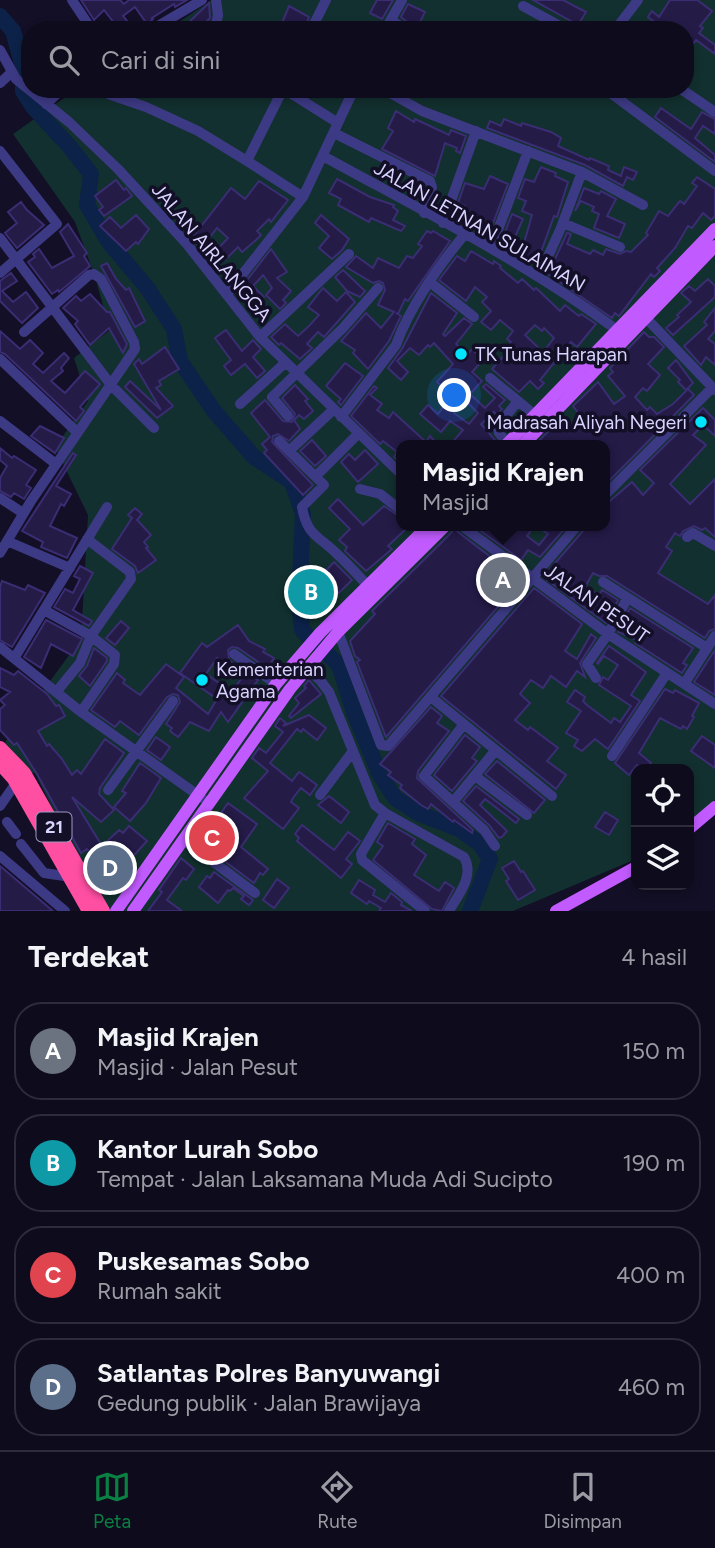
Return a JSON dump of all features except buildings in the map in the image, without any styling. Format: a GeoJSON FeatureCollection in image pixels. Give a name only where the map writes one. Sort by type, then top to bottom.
{"type":"FeatureCollection","features":[{"type":"Feature","properties":{"kind":"highway","name":"21"},"geometry":{"type":"LineString","coordinates":[[0,748],[24,774],[89,902]]}},
{"type":"Feature","properties":{"kind":"highway","name":"21"},"geometry":{"type":"LineString","coordinates":[[0,762],[16,783],[71,877],[89,902],[103,911]]}},
{"type":"Feature","properties":{"kind":"main road"},"geometry":{"type":"LineString","coordinates":[[511,440],[715,229]]}},
{"type":"Feature","properties":{"kind":"main road"},"geometry":{"type":"LineString","coordinates":[[528,440],[715,246]]}},
{"type":"Feature","properties":{"kind":"main road"},"geometry":{"type":"LineString","coordinates":[[116,911],[310,666],[331,631],[368,586],[420,531]]}},
{"type":"Feature","properties":{"kind":"main road"},"geometry":{"type":"LineString","coordinates":[[133,911],[184,840],[203,798],[276,684],[298,659],[440,531]]}},
{"type":"Feature","properties":{"kind":"main road"},"geometry":{"type":"LineString","coordinates":[[690,827],[715,807]]}},
{"type":"Feature","properties":{"kind":"main road"},"geometry":{"type":"LineString","coordinates":[[556,911],[631,870]]}},
{"type":"Feature","properties":{"kind":"street"},"geometry":{"type":"LineString","coordinates":[[72,0],[86,21]]}},
{"type":"Feature","properties":{"kind":"street"},"geometry":{"type":"LineString","coordinates":[[166,21],[202,0]]}},
{"type":"Feature","properties":{"kind":"street"},"geometry":{"type":"LineString","coordinates":[[216,0],[217,21]]}},
{"type":"Feature","properties":{"kind":"street"},"geometry":{"type":"LineString","coordinates":[[316,21],[326,0]]}},
{"type":"Feature","properties":{"kind":"street"},"geometry":{"type":"LineString","coordinates":[[391,20],[402,0]]}},
{"type":"Feature","properties":{"kind":"street"},"geometry":{"type":"LineString","coordinates":[[622,21],[638,0]]}},
{"type":"Feature","properties":{"kind":"street"},"geometry":{"type":"LineString","coordinates":[[523,6],[550,21]]}},
{"type":"Feature","properties":{"kind":"street","name":"JALAN AIRLANGGA"},"geometry":{"type":"LineString","coordinates":[[0,50],[14,75],[21,82]]}},
{"type":"Feature","properties":{"kind":"street"},"geometry":{"type":"LineString","coordinates":[[0,83],[14,75]]}},
{"type":"Feature","properties":{"kind":"street","name":"JALAN AIRLANGGA"},"geometry":{"type":"LineString","coordinates":[[39,98],[69,122],[118,169],[186,243],[260,337],[396,470]]}},
{"type":"Feature","properties":{"kind":"street"},"geometry":{"type":"LineString","coordinates":[[46,104],[52,98]]}},
{"type":"Feature","properties":{"kind":"street"},"geometry":{"type":"LineString","coordinates":[[120,98],[198,131],[303,197]]}},
{"type":"Feature","properties":{"kind":"street"},"geometry":{"type":"LineString","coordinates":[[247,162],[279,98]]}},
{"type":"Feature","properties":{"kind":"street"},"geometry":{"type":"LineString","coordinates":[[295,98],[336,128],[430,181],[432,187],[424,213]]}},
{"type":"Feature","properties":{"kind":"street"},"geometry":{"type":"LineString","coordinates":[[228,294],[303,197],[350,98]]}},
{"type":"Feature","properties":{"kind":"street"},"geometry":{"type":"LineString","coordinates":[[399,98],[422,111],[582,172],[643,205]]}},
{"type":"Feature","properties":{"kind":"street"},"geometry":{"type":"LineString","coordinates":[[617,98],[715,171]]}},
{"type":"Feature","properties":{"kind":"street"},"geometry":{"type":"LineString","coordinates":[[694,98],[715,112]]}},
{"type":"Feature","properties":{"kind":"street"},"geometry":{"type":"LineString","coordinates":[[443,223],[476,131]]}},
{"type":"Feature","properties":{"kind":"street"},"geometry":{"type":"LineString","coordinates":[[0,151],[57,224],[0,273]]}},
{"type":"Feature","properties":{"kind":"street"},"geometry":{"type":"LineString","coordinates":[[491,248],[528,151]]}},
{"type":"Feature","properties":{"kind":"street","name":"JALAN LETNAN SULAIMAN"},"geometry":{"type":"LineString","coordinates":[[323,156],[539,276],[617,330]]}},
{"type":"Feature","properties":{"kind":"street"},"geometry":{"type":"LineString","coordinates":[[539,276],[582,172]]}},
{"type":"Feature","properties":{"kind":"street"},"geometry":{"type":"LineString","coordinates":[[563,223],[620,247]]}},
{"type":"Feature","properties":{"kind":"street"},"geometry":{"type":"LineString","coordinates":[[289,451],[337,414],[396,345],[400,331],[465,234]]}},
{"type":"Feature","properties":{"kind":"street"},"geometry":{"type":"LineString","coordinates":[[0,238],[111,385],[154,428]]}},
{"type":"Feature","properties":{"kind":"street"},"geometry":{"type":"LineString","coordinates":[[260,337],[348,254]]}},
{"type":"Feature","properties":{"kind":"street"},"geometry":{"type":"LineString","coordinates":[[0,553],[23,513],[135,349],[134,342],[101,279],[94,274],[89,275],[24,332]]}},
{"type":"Feature","properties":{"kind":"street"},"geometry":{"type":"LineString","coordinates":[[431,283],[474,317]]}},
{"type":"Feature","properties":{"kind":"street"},"geometry":{"type":"LineString","coordinates":[[288,416],[272,398],[379,288]]}},
{"type":"Feature","properties":{"kind":"street"},"geometry":{"type":"LineString","coordinates":[[610,490],[714,388],[646,318]]}},
{"type":"Feature","properties":{"kind":"street"},"geometry":{"type":"LineString","coordinates":[[0,359],[77,432]]}},
{"type":"Feature","properties":{"kind":"street"},"geometry":{"type":"LineString","coordinates":[[240,404],[285,363]]}},
{"type":"Feature","properties":{"kind":"street"},"geometry":{"type":"LineString","coordinates":[[490,378],[535,415]]}},
{"type":"Feature","properties":{"kind":"street"},"geometry":{"type":"LineString","coordinates":[[504,440],[498,426],[518,401]]}},
{"type":"Feature","properties":{"kind":"street"},"geometry":{"type":"LineString","coordinates":[[0,421],[56,464]]}},
{"type":"Feature","properties":{"kind":"street"},"geometry":{"type":"LineString","coordinates":[[316,476],[358,434]]}},
{"type":"Feature","properties":{"kind":"street"},"geometry":{"type":"LineString","coordinates":[[279,441],[324,486],[303,505],[308,528],[336,552],[368,586]]}},
{"type":"Feature","properties":{"kind":"street"},"geometry":{"type":"LineString","coordinates":[[360,489],[380,494],[396,507]]}},
{"type":"Feature","properties":{"kind":"street"},"geometry":{"type":"LineString","coordinates":[[0,498],[23,513]]}},
{"type":"Feature","properties":{"kind":"street"},"geometry":{"type":"LineString","coordinates":[[15,657],[107,507]]}},
{"type":"Feature","properties":{"kind":"street","name":"JALAN PESUT"},"geometry":{"type":"LineString","coordinates":[[468,531],[608,634],[715,704]]}},
{"type":"Feature","properties":{"kind":"street"},"geometry":{"type":"LineString","coordinates":[[331,631],[383,746],[392,744],[573,531]]}},
{"type":"Feature","properties":{"kind":"street"},"geometry":{"type":"LineString","coordinates":[[687,537],[693,533],[715,546]]}},
{"type":"Feature","properties":{"kind":"street"},"geometry":{"type":"LineString","coordinates":[[57,691],[79,663],[91,636],[129,583],[131,575],[87,539]]}},
{"type":"Feature","properties":{"kind":"street"},"geometry":{"type":"LineString","coordinates":[[7,541],[70,568]]}},
{"type":"Feature","properties":{"kind":"street"},"geometry":{"type":"LineString","coordinates":[[603,582],[707,648]]}},
{"type":"Feature","properties":{"kind":"street"},"geometry":{"type":"LineString","coordinates":[[596,678],[587,666],[627,598]]}},
{"type":"Feature","properties":{"kind":"street"},"geometry":{"type":"LineString","coordinates":[[44,610],[91,636],[117,658],[81,712]]}},
{"type":"Feature","properties":{"kind":"street"},"geometry":{"type":"LineString","coordinates":[[684,684],[715,636]]}},
{"type":"Feature","properties":{"kind":"street"},"geometry":{"type":"LineString","coordinates":[[0,647],[81,712],[203,798]]}},
{"type":"Feature","properties":{"kind":"street"},"geometry":{"type":"LineString","coordinates":[[234,654],[276,684]]}},
{"type":"Feature","properties":{"kind":"street"},"geometry":{"type":"LineString","coordinates":[[298,659],[310,666],[329,692],[372,800],[385,813],[464,857],[467,862],[466,882],[449,911]]}},
{"type":"Feature","properties":{"kind":"street"},"geometry":{"type":"LineString","coordinates":[[612,756],[667,673]]}},
{"type":"Feature","properties":{"kind":"street"},"geometry":{"type":"LineString","coordinates":[[432,698],[552,796]]}},
{"type":"Feature","properties":{"kind":"street"},"geometry":{"type":"LineString","coordinates":[[108,790],[173,701]]}},
{"type":"Feature","properties":{"kind":"street"},"geometry":{"type":"LineString","coordinates":[[464,724],[424,775],[484,830],[495,846]]}},
{"type":"Feature","properties":{"kind":"street"},"geometry":{"type":"LineString","coordinates":[[320,795],[353,751]]}},
{"type":"Feature","properties":{"kind":"street"},"geometry":{"type":"LineString","coordinates":[[453,802],[495,751]]}},
{"type":"Feature","properties":{"kind":"street"},"geometry":{"type":"LineString","coordinates":[[475,776],[527,815]]}},
{"type":"Feature","properties":{"kind":"street"},"geometry":{"type":"LineString","coordinates":[[0,806],[16,783]]}},
{"type":"Feature","properties":{"kind":"street"},"geometry":{"type":"LineString","coordinates":[[385,813],[361,854],[362,860],[425,911]]}},
{"type":"Feature","properties":{"kind":"street"},"geometry":{"type":"LineString","coordinates":[[7,822],[16,834]]}},
{"type":"Feature","properties":{"kind":"street"},"geometry":{"type":"LineString","coordinates":[[184,840],[255,893]]}},
{"type":"Feature","properties":{"kind":"street"},"geometry":{"type":"LineString","coordinates":[[21,844],[44,873],[71,877]]}},
{"type":"Feature","properties":{"kind":"street"},"geometry":{"type":"LineString","coordinates":[[0,857],[66,911],[89,902]]}},
{"type":"Feature","properties":{"kind":"green space"},"geometry":{"type":"Polygon","coordinates":[[[212,0],[715,0],[715,800],[694,819],[694,764],[631,764],[631,861],[513,911],[103,911],[35,773],[0,771],[0,749],[81,639],[88,515],[55,447],[88,401],[74,358],[110,330],[75,222],[13,134],[64,98],[694,98],[694,21],[180,21],[212,0]]]}},
{"type":"Feature","properties":{"kind":"waterway"},"geometry":{"type":"LineString","coordinates":[[0,16],[13,31],[21,60]]}},
{"type":"Feature","properties":{"kind":"waterway"},"geometry":{"type":"LineString","coordinates":[[27,98],[91,174],[87,205],[108,241],[148,289],[174,329],[180,361],[214,411],[254,457],[292,482],[303,514],[299,602],[302,630],[339,665],[354,712],[380,775],[395,798],[418,813],[459,829],[480,844],[490,859],[470,911]]}},
{"type":"Feature","properties":{"kind":"place","name":"TK Tunas Harapan"},"geometry":{"type":"Point","coordinates":[461,354]}},
{"type":"Feature","properties":{"kind":"place","name":"Madrasah Aliyah Negeri"},"geometry":{"type":"Point","coordinates":[701,422]}},
{"type":"Feature","properties":{"kind":"place","name":"Masjid Krajen"},"geometry":{"type":"Point","coordinates":[503,580]}},
{"type":"Feature","properties":{"kind":"place","name":"Kantor Lurah Sobo"},"geometry":{"type":"Point","coordinates":[311,592]}},
{"type":"Feature","properties":{"kind":"place","name":"Kementerian Agama"},"geometry":{"type":"Point","coordinates":[202,680]}},
{"type":"Feature","properties":{"kind":"place","name":"Puskesamas Sobo"},"geometry":{"type":"Point","coordinates":[212,838]}},
{"type":"Feature","properties":{"kind":"place","name":"Satlantas Polres Banyuwangi"},"geometry":{"type":"Point","coordinates":[110,868]}}]}
